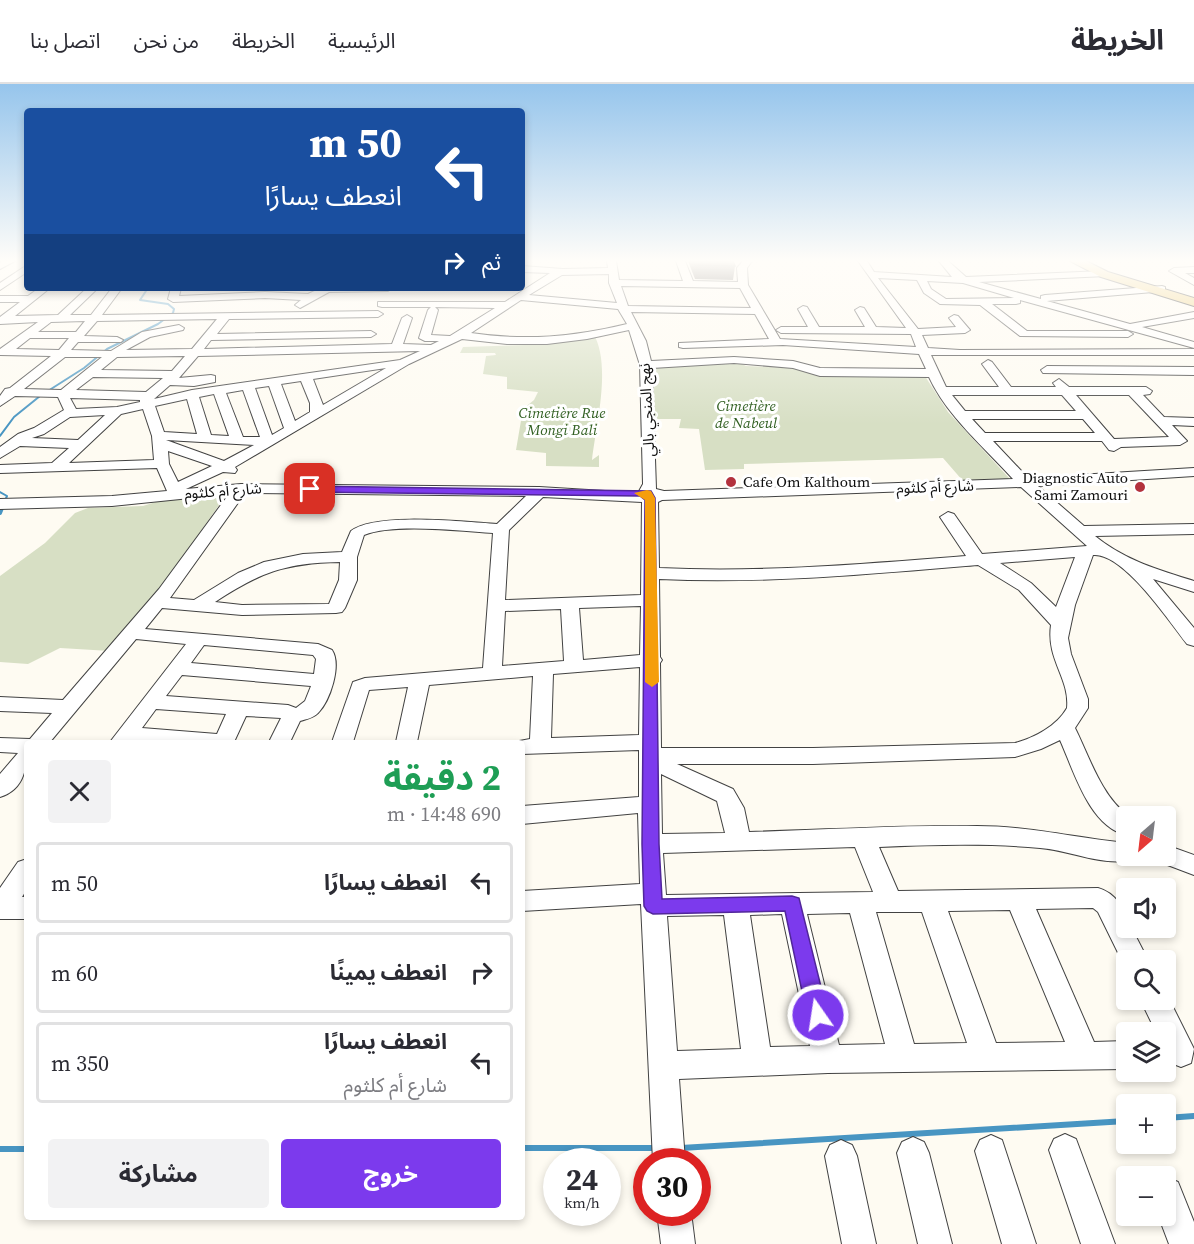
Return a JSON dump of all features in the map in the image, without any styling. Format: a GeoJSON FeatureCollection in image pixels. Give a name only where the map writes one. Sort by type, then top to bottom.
{"type":"FeatureCollection","features":[{"type":"Feature","properties":{"kind":"street"},"geometry":{"type":"LineString","coordinates":[[61,318],[64,315]]}},
{"type":"Feature","properties":{"kind":"street"},"geometry":{"type":"LineString","coordinates":[[1,324],[61,318],[144,315]]}},
{"type":"Feature","properties":{"kind":"street"},"geometry":{"type":"LineString","coordinates":[[203,315],[287,320],[307,324]]}},
{"type":"Feature","properties":{"kind":"street"},"geometry":{"type":"LineString","coordinates":[[263,359],[275,336],[291,315]]}},
{"type":"Feature","properties":{"kind":"street"},"geometry":{"type":"LineString","coordinates":[[287,320],[304,315]]}},
{"type":"Feature","properties":{"kind":"street"},"geometry":{"type":"LineString","coordinates":[[301,335],[307,324],[322,315]]}},
{"type":"Feature","properties":{"kind":"street"},"geometry":{"type":"LineString","coordinates":[[326,334],[333,315]]}},
{"type":"Feature","properties":{"kind":"street"},"geometry":{"type":"LineString","coordinates":[[376,315],[384,317],[414,315]]}},
{"type":"Feature","properties":{"kind":"street"},"geometry":{"type":"LineString","coordinates":[[61,393],[93,373],[111,354],[156,329],[183,328],[275,336],[346,334],[384,317],[401,315]]}},
{"type":"Feature","properties":{"kind":"street"},"geometry":{"type":"LineString","coordinates":[[384,317],[414,315]]}},
{"type":"Feature","properties":{"kind":"street"},"geometry":{"type":"LineString","coordinates":[[427,334],[432,315]]}},
{"type":"Feature","properties":{"kind":"street"},"geometry":{"type":"LineString","coordinates":[[41,740],[158,602],[244,457],[405,362],[462,334],[492,315]]}},
{"type":"Feature","properties":{"kind":"street","name":"نهج المنجي بالي"},"geometry":{"type":"LineString","coordinates":[[628,315],[635,324],[646,366],[652,660],[650,844],[668,1148]]}},
{"type":"Feature","properties":{"kind":"street"},"geometry":{"type":"LineString","coordinates":[[762,315],[793,365]]}},
{"type":"Feature","properties":{"kind":"street"},"geometry":{"type":"LineString","coordinates":[[806,315],[815,330]]}},
{"type":"Feature","properties":{"kind":"street"},"geometry":{"type":"LineString","coordinates":[[863,315],[873,331]]}},
{"type":"Feature","properties":{"kind":"street"},"geometry":{"type":"LineString","coordinates":[[902,315],[925,351],[942,391],[961,415],[1025,483],[1089,544],[1134,567],[1194,587]]}},
{"type":"Feature","properties":{"kind":"street"},"geometry":{"type":"LineString","coordinates":[[999,315],[1024,334],[1152,334]]}},
{"type":"Feature","properties":{"kind":"street"},"geometry":{"type":"LineString","coordinates":[[1086,315],[1194,345]]}},
{"type":"Feature","properties":{"kind":"street"},"geometry":{"type":"LineString","coordinates":[[1128,327],[1193,315]]}},
{"type":"Feature","properties":{"kind":"street"},"geometry":{"type":"LineString","coordinates":[[0,391],[147,400],[172,378],[226,316]]}},
{"type":"Feature","properties":{"kind":"street"},"geometry":{"type":"LineString","coordinates":[[0,402],[62,353],[95,317]]}},
{"type":"Feature","properties":{"kind":"street"},"geometry":{"type":"LineString","coordinates":[[384,317],[398,343]]}},
{"type":"Feature","properties":{"kind":"street"},"geometry":{"type":"LineString","coordinates":[[361,359],[384,317]]}},
{"type":"Feature","properties":{"kind":"street"},"geometry":{"type":"LineString","coordinates":[[771,330],[965,330],[954,318]]}},
{"type":"Feature","properties":{"kind":"street"},"geometry":{"type":"LineString","coordinates":[[3,354],[48,319]]}},
{"type":"Feature","properties":{"kind":"street"},"geometry":{"type":"LineString","coordinates":[[676,322],[728,334],[780,342],[845,360],[934,373]]}},
{"type":"Feature","properties":{"kind":"street"},"geometry":{"type":"LineString","coordinates":[[1,324],[31,332],[79,334],[117,340]]}},
{"type":"Feature","properties":{"kind":"street"},"geometry":{"type":"LineString","coordinates":[[0,454],[16,442],[71,411],[117,411],[147,400],[189,391],[219,390],[306,377],[427,334],[462,334],[506,342],[540,343],[573,340],[635,324]]}},
{"type":"Feature","properties":{"kind":"street"},"geometry":{"type":"LineString","coordinates":[[79,334],[141,328]]}},
{"type":"Feature","properties":{"kind":"street"},"geometry":{"type":"LineString","coordinates":[[171,341],[183,328]]}},
{"type":"Feature","properties":{"kind":"street"},"geometry":{"type":"LineString","coordinates":[[339,350],[346,334]]}},
{"type":"Feature","properties":{"kind":"street"},"geometry":{"type":"LineString","coordinates":[[427,334],[462,334]]}},
{"type":"Feature","properties":{"kind":"street"},"geometry":{"type":"LineString","coordinates":[[683,345],[728,334]]}},
{"type":"Feature","properties":{"kind":"street"},"geometry":{"type":"LineString","coordinates":[[728,334],[747,362]]}},
{"type":"Feature","properties":{"kind":"street"},"geometry":{"type":"LineString","coordinates":[[398,343],[435,347]]}},
{"type":"Feature","properties":{"kind":"street"},"geometry":{"type":"LineString","coordinates":[[3,354],[194,353],[218,358],[263,359],[322,350],[339,350],[361,359],[405,362]]}},
{"type":"Feature","properties":{"kind":"street"},"geometry":{"type":"LineString","coordinates":[[646,366],[700,361],[747,362],[793,365],[820,372],[845,360],[925,351],[1194,352]]}},
{"type":"Feature","properties":{"kind":"street"},"geometry":{"type":"LineString","coordinates":[[1023,352],[1047,370],[1110,443]]}},
{"type":"Feature","properties":{"kind":"street"},"geometry":{"type":"LineString","coordinates":[[1161,352],[1189,371]]}},
{"type":"Feature","properties":{"kind":"street"},"geometry":{"type":"LineString","coordinates":[[189,391],[208,380],[422,353]]}},
{"type":"Feature","properties":{"kind":"street"},"geometry":{"type":"LineString","coordinates":[[208,380],[218,358]]}},
{"type":"Feature","properties":{"kind":"street"},"geometry":{"type":"LineString","coordinates":[[988,364],[1007,390]]}},
{"type":"Feature","properties":{"kind":"street"},"geometry":{"type":"LineString","coordinates":[[1047,370],[1189,371]]}},
{"type":"Feature","properties":{"kind":"street"},"geometry":{"type":"LineString","coordinates":[[93,373],[172,378],[189,391],[205,438]]}},
{"type":"Feature","properties":{"kind":"street"},"geometry":{"type":"LineString","coordinates":[[306,377],[316,403],[317,415]]}},
{"type":"Feature","properties":{"kind":"street"},"geometry":{"type":"LineString","coordinates":[[274,382],[291,429]]}},
{"type":"Feature","properties":{"kind":"street"},"geometry":{"type":"LineString","coordinates":[[248,386],[268,442]]}},
{"type":"Feature","properties":{"kind":"street"},"geometry":{"type":"LineString","coordinates":[[219,390],[237,439]]}},
{"type":"Feature","properties":{"kind":"street"},"geometry":{"type":"LineString","coordinates":[[942,391],[1131,390],[1145,397],[1180,442],[1110,443],[981,437]]}},
{"type":"Feature","properties":{"kind":"street"},"geometry":{"type":"LineString","coordinates":[[61,393],[71,411]]}},
{"type":"Feature","properties":{"kind":"street"},"geometry":{"type":"LineString","coordinates":[[1074,402],[1145,397]]}},
{"type":"Feature","properties":{"kind":"street"},"geometry":{"type":"LineString","coordinates":[[147,400],[159,440],[162,464],[175,492],[232,475]]}},
{"type":"Feature","properties":{"kind":"street"},"geometry":{"type":"LineString","coordinates":[[54,469],[117,411]]}},
{"type":"Feature","properties":{"kind":"street"},"geometry":{"type":"LineString","coordinates":[[961,415],[1084,415]]}},
{"type":"Feature","properties":{"kind":"street"},"geometry":{"type":"LineString","coordinates":[[1162,421],[1194,422]]}},
{"type":"Feature","properties":{"kind":"street"},"geometry":{"type":"LineString","coordinates":[[159,440],[205,438],[268,442]]}},
{"type":"Feature","properties":{"kind":"street"},"geometry":{"type":"LineString","coordinates":[[159,440],[232,475]]}},
{"type":"Feature","properties":{"kind":"street"},"geometry":{"type":"LineString","coordinates":[[16,442],[82,444]]}},
{"type":"Feature","properties":{"kind":"street"},"geometry":{"type":"LineString","coordinates":[[0,454],[68,456]]}},
{"type":"Feature","properties":{"kind":"street"},"geometry":{"type":"LineString","coordinates":[[0,469],[162,464]]}},
{"type":"Feature","properties":{"kind":"street","name":"شارع أم كلثوم"},"geometry":{"type":"LineString","coordinates":[[7,504],[112,501],[175,492],[232,475],[539,492],[676,495],[1025,483],[1194,472]]}},
{"type":"Feature","properties":{"kind":"street"},"geometry":{"type":"LineString","coordinates":[[492,673],[501,529],[539,492]]}},
{"type":"Feature","properties":{"kind":"street"},"geometry":{"type":"LineString","coordinates":[[948,517],[978,559],[1007,572],[1028,587],[1061,625]]}},
{"type":"Feature","properties":{"kind":"street"},"geometry":{"type":"LineString","coordinates":[[158,602],[262,610],[336,608],[348,580],[349,557],[356,534],[364,528],[401,525],[501,529]]}},
{"type":"Feature","properties":{"kind":"street"},"geometry":{"type":"LineString","coordinates":[[651,573],[710,576],[830,572],[978,559],[1194,529]]}},
{"type":"Feature","properties":{"kind":"street"},"geometry":{"type":"LineString","coordinates":[[543,669],[531,746],[650,753],[813,756],[1031,748],[1064,727],[1078,706],[1078,698],[1063,662],[1059,641],[1066,601],[1089,544]]}},
{"type":"Feature","properties":{"kind":"street"},"geometry":{"type":"LineString","coordinates":[[198,605],[259,569],[271,565],[320,557],[349,557]]}},
{"type":"Feature","properties":{"kind":"street"},"geometry":{"type":"LineString","coordinates":[[1134,567],[1194,640]]}},
{"type":"Feature","properties":{"kind":"street"},"geometry":{"type":"LineString","coordinates":[[497,606],[651,600]]}},
{"type":"Feature","properties":{"kind":"street"},"geometry":{"type":"LineString","coordinates":[[570,603],[574,667]]}},
{"type":"Feature","properties":{"kind":"street"},"geometry":{"type":"LineString","coordinates":[[132,633],[318,650],[325,654],[323,681],[313,706],[308,711],[292,716],[281,740]]}},
{"type":"Feature","properties":{"kind":"street"},"geometry":{"type":"LineString","coordinates":[[124,738],[199,639]]}},
{"type":"Feature","properties":{"kind":"street"},"geometry":{"type":"LineString","coordinates":[[344,740],[361,685],[652,660]]}},
{"type":"Feature","properties":{"kind":"street"},"geometry":{"type":"LineString","coordinates":[[177,668],[323,681]]}},
{"type":"Feature","properties":{"kind":"street"},"geometry":{"type":"LineString","coordinates":[[407,740],[420,679]]}},
{"type":"Feature","properties":{"kind":"street"},"geometry":{"type":"LineString","coordinates":[[151,702],[288,712],[292,716]]}},
{"type":"Feature","properties":{"kind":"street"},"geometry":{"type":"LineString","coordinates":[[0,704],[69,707]]}},
{"type":"Feature","properties":{"kind":"street"},"geometry":{"type":"LineString","coordinates":[[225,740],[239,708]]}},
{"type":"Feature","properties":{"kind":"street"},"geometry":{"type":"LineString","coordinates":[[1064,727],[1098,796],[1110,815],[1116,819]]}},
{"type":"Feature","properties":{"kind":"street"},"geometry":{"type":"LineString","coordinates":[[124,738],[162,740]]}},
{"type":"Feature","properties":{"kind":"street"},"geometry":{"type":"LineString","coordinates":[[0,745],[24,746]]}},
{"type":"Feature","properties":{"kind":"street"},"geometry":{"type":"LineString","coordinates":[[650,753],[725,795],[732,808],[739,841]]}},
{"type":"Feature","properties":{"kind":"street"},"geometry":{"type":"LineString","coordinates":[[2,784],[24,760]]}},
{"type":"Feature","properties":{"kind":"street"},"geometry":{"type":"LineString","coordinates":[[525,815],[651,804]]}},
{"type":"Feature","properties":{"kind":"street"},"geometry":{"type":"LineString","coordinates":[[650,844],[863,837],[1016,836],[1116,851]]}},
{"type":"Feature","properties":{"kind":"street"},"geometry":{"type":"LineString","coordinates":[[863,837],[890,902]]}},
{"type":"Feature","properties":{"kind":"street"},"geometry":{"type":"LineString","coordinates":[[1176,858],[1194,866]]}},
{"type":"Feature","properties":{"kind":"street"},"geometry":{"type":"LineString","coordinates":[[10,908],[24,876]]}},
{"type":"Feature","properties":{"kind":"street"},"geometry":{"type":"LineString","coordinates":[[525,901],[653,899],[736,905],[1093,898],[1104,901],[1129,950]]}},
{"type":"Feature","properties":{"kind":"street"},"geometry":{"type":"LineString","coordinates":[[1019,900],[1086,1056]]}},
{"type":"Feature","properties":{"kind":"street"},"geometry":{"type":"LineString","coordinates":[[932,902],[986,1056]]}},
{"type":"Feature","properties":{"kind":"street"},"geometry":{"type":"LineString","coordinates":[[792,903],[828,1059]]}},
{"type":"Feature","properties":{"kind":"street"},"geometry":{"type":"LineString","coordinates":[[860,903],[903,1058]]}},
{"type":"Feature","properties":{"kind":"street"},"geometry":{"type":"LineString","coordinates":[[736,905],[757,1061]]}},
{"type":"Feature","properties":{"kind":"street"},"geometry":{"type":"LineString","coordinates":[[1159,1010],[1180,1053]]}},
{"type":"Feature","properties":{"kind":"street"},"geometry":{"type":"LineString","coordinates":[[664,1066],[828,1059],[1116,1055]]}},
{"type":"Feature","properties":{"kind":"street"},"geometry":{"type":"LineString","coordinates":[[1065,1150],[1098,1244]]}},
{"type":"Feature","properties":{"kind":"street"},"geometry":{"type":"LineString","coordinates":[[991,1151],[1019,1244]]}},
{"type":"Feature","properties":{"kind":"street"},"geometry":{"type":"LineString","coordinates":[[913,1153],[935,1244]]}},
{"type":"Feature","properties":{"kind":"street"},"geometry":{"type":"LineString","coordinates":[[842,1156],[859,1244]]}},
{"type":"Feature","properties":{"kind":"street"},"geometry":{"type":"LineString","coordinates":[[1176,1219],[1186,1244]]}},
{"type":"Feature","properties":{"kind":"street"},"geometry":{"type":"LineString","coordinates":[[676,1226],[678,1244]]}},
{"type":"Feature","properties":{"kind":"green space","name":"Cimetière Rue Mongi Bali"},"geometry":{"type":"Polygon","coordinates":[[[593,333],[599,346],[602,378],[592,460],[599,455],[599,467],[546,466],[546,453],[516,450],[523,409],[534,400],[538,392],[507,389],[507,377],[483,374],[486,356],[496,355],[495,353],[460,353],[463,347],[525,345],[592,337],[593,333]]]}},
{"type":"Feature","properties":{"kind":"green space","name":"Cimetière de Nabeul"},"geometry":{"type":"Polygon","coordinates":[[[736,361],[746,366],[923,373],[948,412],[1010,479],[1008,481],[963,481],[943,458],[744,464],[744,469],[705,470],[699,429],[679,428],[681,419],[653,419],[653,365],[736,361]]]}},
{"type":"Feature","properties":{"kind":"green space"},"geometry":{"type":"Polygon","coordinates":[[[224,498],[158,592],[110,651],[60,648],[28,664],[0,662],[0,576],[45,543],[75,513],[88,508],[143,506],[162,500],[224,498]]]}},
{"type":"Feature","properties":{"kind":"waterway"},"geometry":{"type":"LineString","coordinates":[[0,436],[14,417],[40,396],[84,368],[107,349],[158,324],[170,315]]}},
{"type":"Feature","properties":{"kind":"waterway"},"geometry":{"type":"LineString","coordinates":[[0,492],[7,496],[1,510]]}},
{"type":"Feature","properties":{"kind":"waterway"},"geometry":{"type":"LineString","coordinates":[[0,513],[2,508]]}},
{"type":"Feature","properties":{"kind":"waterway"},"geometry":{"type":"LineString","coordinates":[[1176,1117],[1194,1116]]}},
{"type":"Feature","properties":{"kind":"waterway"},"geometry":{"type":"LineString","coordinates":[[681,1148],[1116,1122]]}},
{"type":"Feature","properties":{"kind":"waterway"},"geometry":{"type":"LineString","coordinates":[[525,1148],[633,1148]]}},
{"type":"Feature","properties":{"kind":"waterway"},"geometry":{"type":"LineString","coordinates":[[0,1149],[24,1149]]}},
{"type":"Feature","properties":{"kind":"slow traffic"},"geometry":{"type":"LineString","coordinates":[[639,493],[647,493],[646,497],[650,498],[652,682]]}},
{"type":"Feature","properties":{"kind":"place","name":"Cafe Om Kalthoum"},"geometry":{"type":"Point","coordinates":[731,482]}},
{"type":"Feature","properties":{"kind":"place","name":"Diagnostic Auto Sami Zamouri"},"geometry":{"type":"Point","coordinates":[1140,487]}},
{"type":"Feature","properties":{"kind":"route"},"geometry":{"type":"LineString","coordinates":[[310,489],[627,495],[647,493],[646,497],[650,498],[652,711],[650,844],[653,906],[792,903],[818,1015]]}}]}
